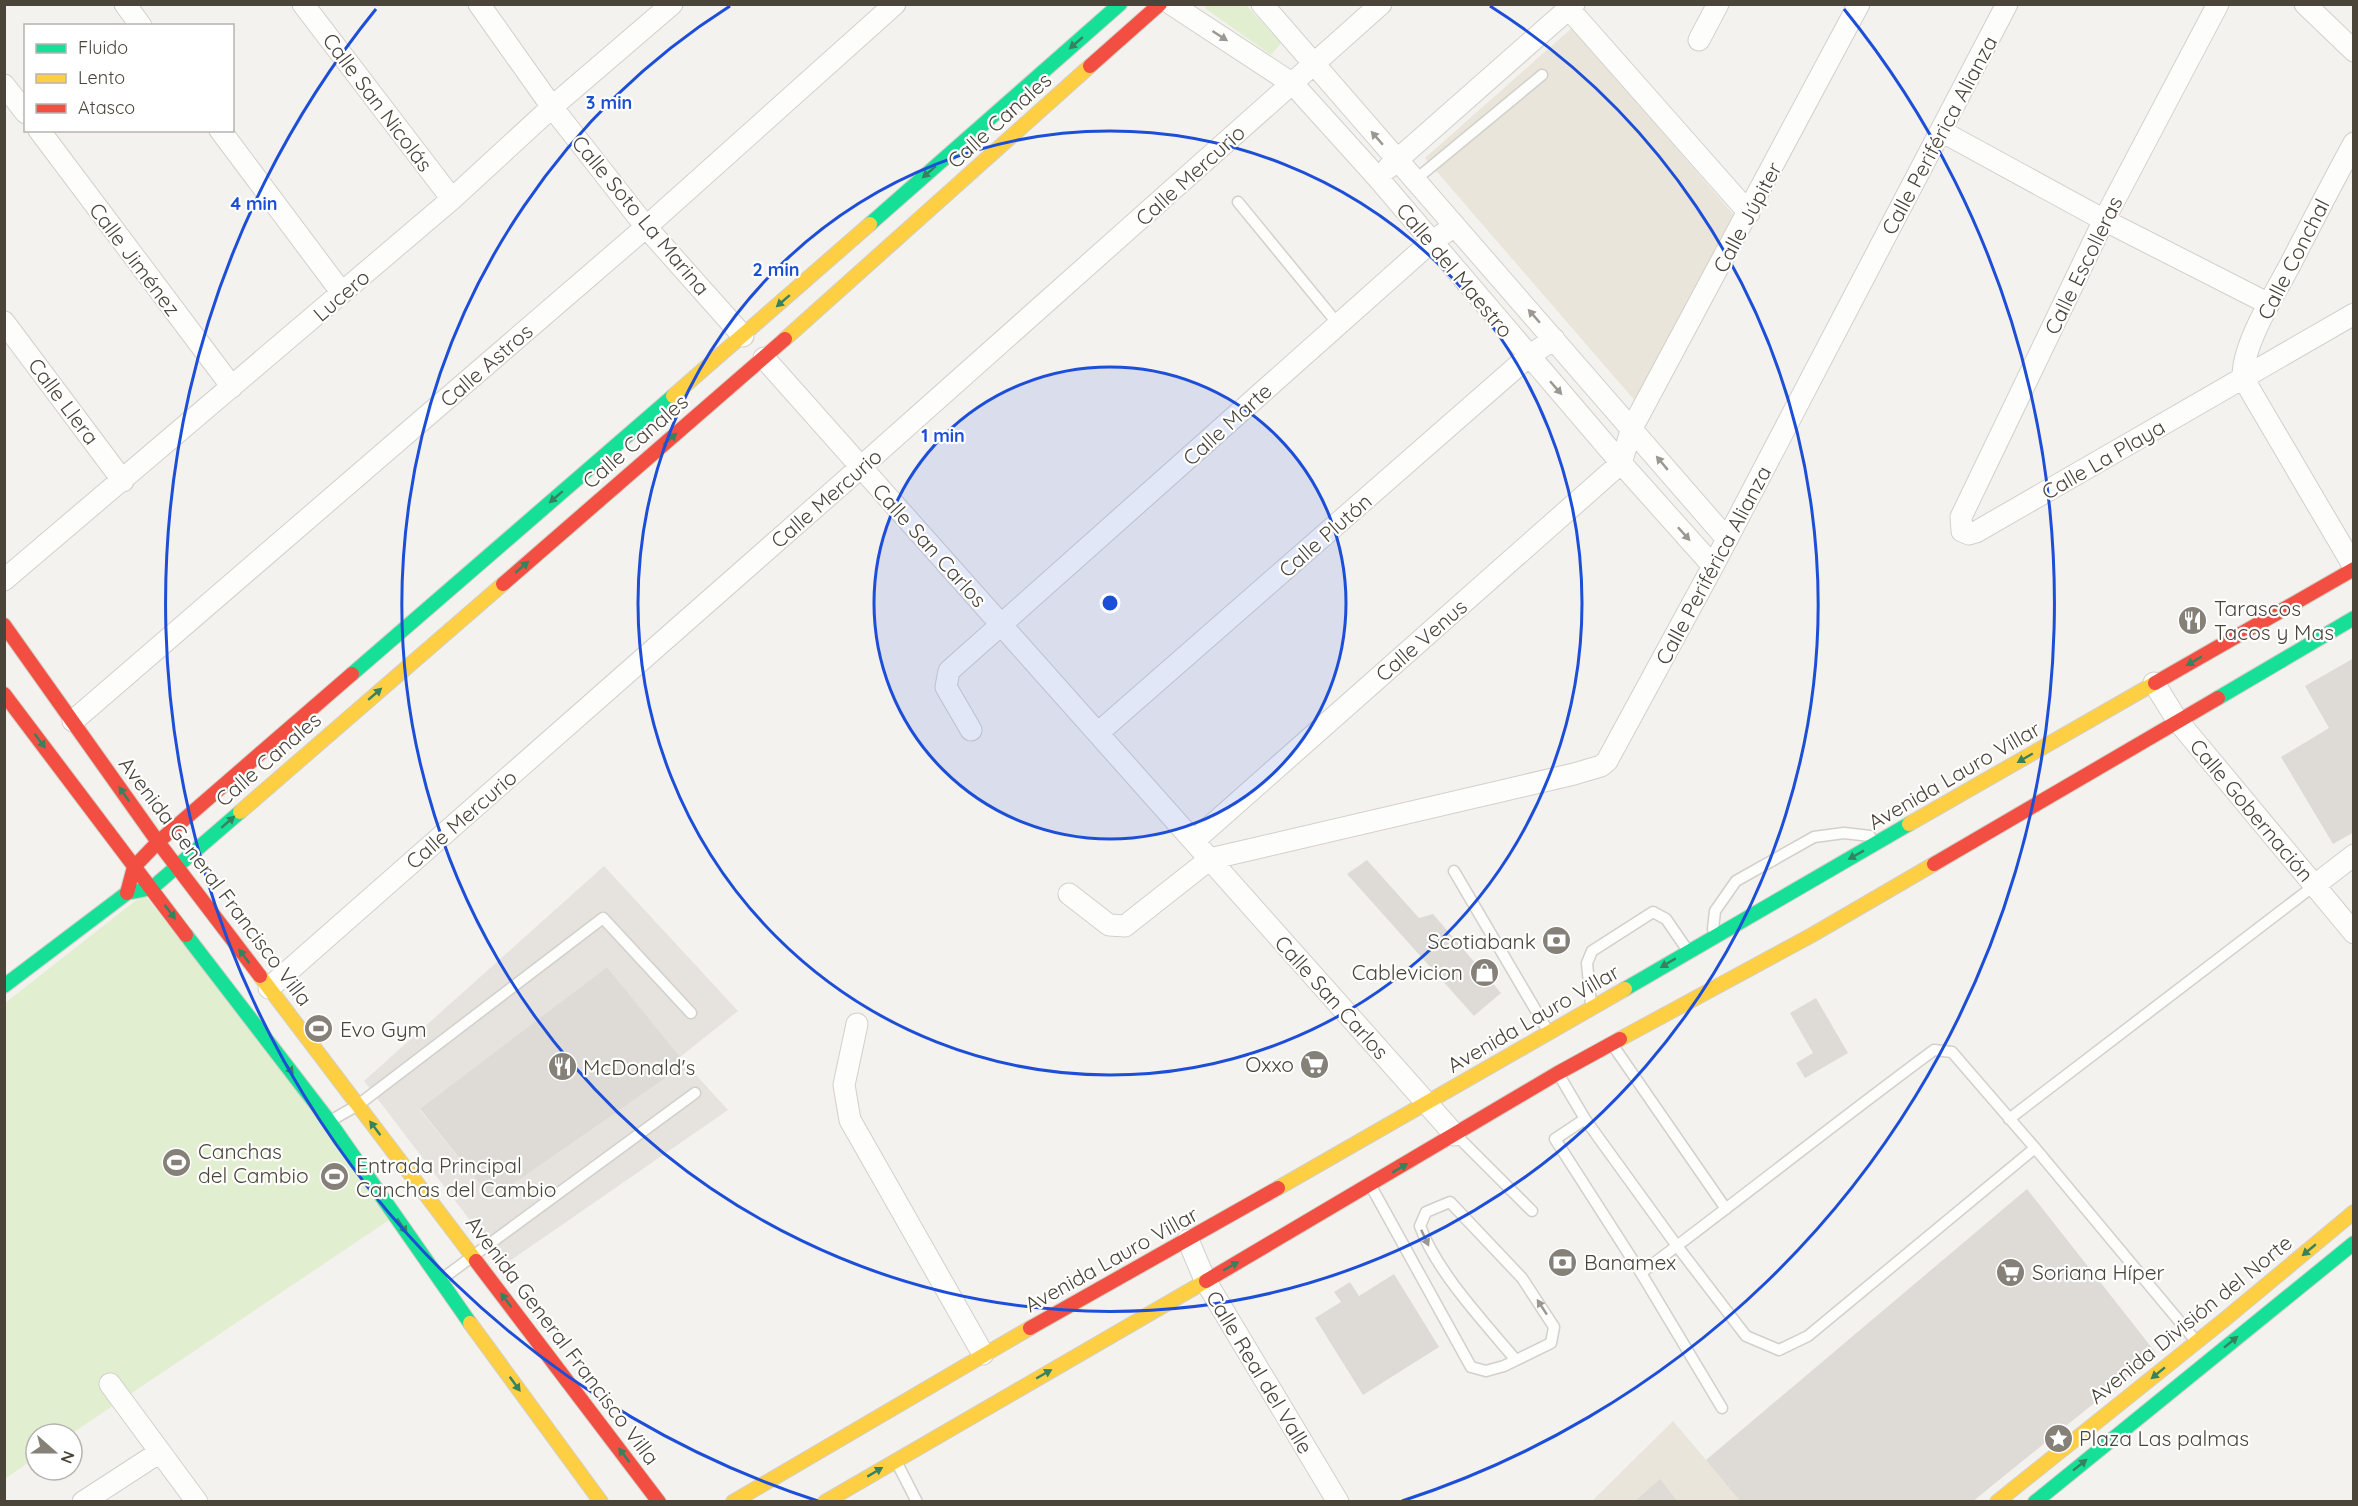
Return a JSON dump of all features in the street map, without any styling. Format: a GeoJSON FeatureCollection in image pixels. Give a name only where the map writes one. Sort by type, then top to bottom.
{"type":"FeatureCollection","features":[{"type":"Feature","properties":{"kind":"main road","name":"Calle Canales"},"geometry":{"type":"LineString","coordinates":[[152,888],[753,347],[1120,4]]}},
{"type":"Feature","properties":{"kind":"main road","name":"Calle Canales"},"geometry":{"type":"LineString","coordinates":[[127,893],[134,867],[158,842],[753,347],[1160,4]]}},
{"type":"Feature","properties":{"kind":"main road","name":"Avenida Lauro Villar"},"geometry":{"type":"LineString","coordinates":[[733,1502],[982,1354],[1550,1034],[1688,951],[1793,897],[1886,838],[2354,568]]}},
{"type":"Feature","properties":{"kind":"main road"},"geometry":{"type":"LineString","coordinates":[[825,1502],[1371,1185],[1558,1073],[2354,618]]}},
{"type":"Feature","properties":{"kind":"main road","name":"Avenida General Francisco Villa"},"geometry":{"type":"LineString","coordinates":[[4,625],[158,842],[659,1502]]}},
{"type":"Feature","properties":{"kind":"main road"},"geometry":{"type":"LineString","coordinates":[[4,694],[330,1121],[439,1281],[602,1502]]}},
{"type":"Feature","properties":{"kind":"main road"},"geometry":{"type":"LineString","coordinates":[[5,983],[127,893],[152,888]]}},
{"type":"Feature","properties":{"kind":"main road","name":"Avenida División del Norte"},"geometry":{"type":"LineString","coordinates":[[1997,1502],[2354,1212]]}},
{"type":"Feature","properties":{"kind":"main road","name":"Avenida División del Norte"},"geometry":{"type":"LineString","coordinates":[[2035,1502],[2354,1243]]}},
{"type":"Feature","properties":{"kind":"street"},"geometry":{"type":"LineString","coordinates":[[125,4],[140,24]]}},
{"type":"Feature","properties":{"kind":"street","name":"Calle San Nicolás"},"geometry":{"type":"LineString","coordinates":[[303,4],[452,199]]}},
{"type":"Feature","properties":{"kind":"street","name":"Calle Soto La Marina"},"geometry":{"type":"LineString","coordinates":[[479,4],[552,107],[646,227],[753,347]]}},
{"type":"Feature","properties":{"kind":"street","name":"Calle Astros"},"geometry":{"type":"LineString","coordinates":[[73,721],[646,227],[896,4]]}},
{"type":"Feature","properties":{"kind":"street","name":"Calle del Maestro"},"geometry":{"type":"LineString","coordinates":[[1171,4],[1293,84],[1377,177],[1621,463],[1713,566]]}},
{"type":"Feature","properties":{"kind":"street","name":"Calle del Maestro"},"geometry":{"type":"LineString","coordinates":[[1262,4],[1727,539]]}},
{"type":"Feature","properties":{"kind":"street","name":"Calle Mercurio"},"geometry":{"type":"LineString","coordinates":[[269,988],[861,467],[1381,4]]}},
{"type":"Feature","properties":{"kind":"street"},"geometry":{"type":"LineString","coordinates":[[1699,40],[1718,4]]}},
{"type":"Feature","properties":{"kind":"street","name":"Calle Júpiter"},"geometry":{"type":"LineString","coordinates":[[1632,428],[1860,4]]}},
{"type":"Feature","properties":{"kind":"street","name":"Calle Escolleras"},"geometry":{"type":"LineString","coordinates":[[1962,531],[1960,517],[2104,220],[2217,4]]}},
{"type":"Feature","properties":{"kind":"street"},"geometry":{"type":"LineString","coordinates":[[2305,4],[2354,51]]}},
{"type":"Feature","properties":{"kind":"street","name":"Lucero"},"geometry":{"type":"LineString","coordinates":[[4,580],[452,199],[665,7]]}},
{"type":"Feature","properties":{"kind":"street"},"geometry":{"type":"LineString","coordinates":[[1377,177],[1572,7],[1749,213]]}},
{"type":"Feature","properties":{"kind":"street","name":"Calle Periférica Alianza"},"geometry":{"type":"LineString","coordinates":[[1210,859],[1601,766],[1614,750],[1713,566],[1941,131],[1999,8]]}},
{"type":"Feature","properties":{"kind":"street"},"geometry":{"type":"LineString","coordinates":[[4,85],[24,110]]}},
{"type":"Feature","properties":{"kind":"street"},"geometry":{"type":"LineString","coordinates":[[1941,131],[2104,220],[2269,304]]}},
{"type":"Feature","properties":{"kind":"street","name":"Calle Jiménez"},"geometry":{"type":"LineString","coordinates":[[41,132],[232,387]]}},
{"type":"Feature","properties":{"kind":"street"},"geometry":{"type":"LineString","coordinates":[[221,132],[342,293]]}},
{"type":"Feature","properties":{"kind":"street","name":"Calle Conchal"},"geometry":{"type":"LineString","coordinates":[[2243,378],[2242,365],[2246,351],[2354,143]]}},
{"type":"Feature","properties":{"kind":"street","name":"Calle Marte"},"geometry":{"type":"LineString","coordinates":[[1001,625],[1431,242],[1455,226]]}},
{"type":"Feature","properties":{"kind":"street","name":"Calle La Playa"},"geometry":{"type":"LineString","coordinates":[[1962,531],[1969,534],[1976,532],[2354,314]]}},
{"type":"Feature","properties":{"kind":"street","name":"Calle Llera"},"geometry":{"type":"LineString","coordinates":[[4,322],[123,481]]}},
{"type":"Feature","properties":{"kind":"street","name":"Calle Plutón"},"geometry":{"type":"LineString","coordinates":[[1098,733],[1529,356],[1554,339]]}},
{"type":"Feature","properties":{"kind":"street","name":"Calle San Carlos"},"geometry":{"type":"LineString","coordinates":[[753,347],[1455,1135]]}},
{"type":"Feature","properties":{"kind":"street"},"geometry":{"type":"LineString","coordinates":[[2243,378],[2354,568]]}},
{"type":"Feature","properties":{"kind":"street"},"geometry":{"type":"LineString","coordinates":[[1621,463],[1632,428]]}},
{"type":"Feature","properties":{"kind":"street","name":"Calle Venus"},"geometry":{"type":"LineString","coordinates":[[1194,841],[1621,463]]}},
{"type":"Feature","properties":{"kind":"street","name":"Calle San Carlos"},"geometry":{"type":"LineString","coordinates":[[971,730],[946,687],[949,671],[1001,625]]}},
{"type":"Feature","properties":{"kind":"street","name":"Calle Gobernación"},"geometry":{"type":"LineString","coordinates":[[2154,683],[2177,720],[2354,933]]}},
{"type":"Feature","properties":{"kind":"street"},"geometry":{"type":"LineString","coordinates":[[2315,885],[2354,855]]}},
{"type":"Feature","properties":{"kind":"street"},"geometry":{"type":"LineString","coordinates":[[1070,894],[1108,925],[1125,926],[1210,859]]}},
{"type":"Feature","properties":{"kind":"street"},"geometry":{"type":"LineString","coordinates":[[857,1024],[844,1085],[850,1120],[982,1354]]}},
{"type":"Feature","properties":{"kind":"street","name":"Calle Real del Valle"},"geometry":{"type":"LineString","coordinates":[[1188,1240],[1205,1280],[1338,1502]]}},
{"type":"Feature","properties":{"kind":"street"},"geometry":{"type":"LineString","coordinates":[[110,1384],[197,1502]]}},
{"type":"Feature","properties":{"kind":"street"},"geometry":{"type":"LineString","coordinates":[[82,1502],[160,1452]]}},
{"type":"Feature","properties":{"kind":"lane"},"geometry":{"type":"LineString","coordinates":[[1415,180],[1542,75]]}},
{"type":"Feature","properties":{"kind":"lane"},"geometry":{"type":"LineString","coordinates":[[1238,202],[1338,324]]}},
{"type":"Feature","properties":{"kind":"lane"},"geometry":{"type":"LineString","coordinates":[[1712,938],[1715,911],[1736,881],[1814,837],[1844,833],[1886,838]]}},
{"type":"Feature","properties":{"kind":"lane"},"geometry":{"type":"LineString","coordinates":[[1454,871],[1550,1034]]}},
{"type":"Feature","properties":{"kind":"lane"},"geometry":{"type":"LineString","coordinates":[[2009,1119],[2315,885]]}},
{"type":"Feature","properties":{"kind":"lane"},"geometry":{"type":"LineString","coordinates":[[1591,1009],[1587,963],[1592,951],[1653,912],[1666,919],[1688,951]]}},
{"type":"Feature","properties":{"kind":"lane"},"geometry":{"type":"LineString","coordinates":[[330,1121],[357,1105],[603,918],[691,1013]]}},
{"type":"Feature","properties":{"kind":"lane"},"geometry":{"type":"LineString","coordinates":[[1612,1044],[1726,1209]]}},
{"type":"Feature","properties":{"kind":"lane"},"geometry":{"type":"LineString","coordinates":[[1641,1273],[1815,1138],[1934,1050],[1952,1052],[2210,1359]]}},
{"type":"Feature","properties":{"kind":"lane"},"geometry":{"type":"LineString","coordinates":[[1558,1073],[1586,1119],[1677,1246],[1746,1336],[1779,1350],[1808,1336],[2035,1148]]}},
{"type":"Feature","properties":{"kind":"lane"},"geometry":{"type":"LineString","coordinates":[[439,1281],[695,1093]]}},
{"type":"Feature","properties":{"kind":"lane"},"geometry":{"type":"LineString","coordinates":[[1586,1119],[1554,1139],[1641,1273],[1722,1408]]}},
{"type":"Feature","properties":{"kind":"lane"},"geometry":{"type":"LineString","coordinates":[[1455,1135],[1532,1211]]}},
{"type":"Feature","properties":{"kind":"lane"},"geometry":{"type":"LineString","coordinates":[[1371,1185],[1471,1367],[1486,1371],[1504,1366],[1551,1343],[1554,1327],[1522,1278],[1450,1202],[1426,1212],[1420,1226],[1425,1242],[1515,1359]]}},
{"type":"Feature","properties":{"kind":"lane"},"geometry":{"type":"LineString","coordinates":[[895,1460],[917,1502]]}},
{"type":"Feature","properties":{"kind":"shaded area"},"geometry":{"type":"Polygon","coordinates":[[[1573,27],[1738,220],[1636,402],[1425,158],[1573,27]]]}},
{"type":"Feature","properties":{"kind":"shaded area"},"geometry":{"type":"Polygon","coordinates":[[[604,866],[738,1011],[680,1057],[607,967],[420,1110],[492,1199],[686,1064],[728,1110],[504,1265],[364,1081],[604,866]]]}},
{"type":"Feature","properties":{"kind":"shaded area"},"geometry":{"type":"Polygon","coordinates":[[[1673,1421],[1741,1501],[1591,1502],[1673,1421]]]}},
{"type":"Feature","properties":{"kind":"green space"},"geometry":{"type":"Polygon","coordinates":[[[1204,5],[1246,5],[1281,43],[1271,55],[1206,9],[1204,5]]]}},
{"type":"Feature","properties":{"kind":"green space","name":"Canchas del Cambio"},"geometry":{"type":"Polygon","coordinates":[[[144,894],[395,1216],[84,1425],[84,1422],[24,1422],[24,1466],[5,1479],[5,1003],[144,894]]]}},
{"type":"Feature","properties":{"kind":"building"},"geometry":{"type":"Polygon","coordinates":[[[2354,658],[2354,832],[2333,844],[2281,757],[2329,728],[2305,686],[2354,658]]]}},
{"type":"Feature","properties":{"kind":"building"},"geometry":{"type":"Polygon","coordinates":[[[1367,860],[1419,918],[1433,914],[1501,993],[1474,1016],[1347,874],[1367,860]]]}},
{"type":"Feature","properties":{"kind":"building"},"geometry":{"type":"Polygon","coordinates":[[[607,967],[686,1064],[492,1199],[420,1109],[607,967]]]}},
{"type":"Feature","properties":{"kind":"building"},"geometry":{"type":"Polygon","coordinates":[[[1816,998],[1848,1053],[1805,1078],[1796,1063],[1813,1053],[1790,1013],[1816,998]]]}},
{"type":"Feature","properties":{"kind":"building","name":"Soriana Híper"},"geometry":{"type":"Polygon","coordinates":[[[2027,1189],[2156,1353],[1972,1502],[1741,1502],[1706,1460],[2027,1189]]]}},
{"type":"Feature","properties":{"kind":"building"},"geometry":{"type":"Polygon","coordinates":[[[1394,1274],[1439,1347],[1363,1395],[1315,1318],[1341,1302],[1334,1292],[1350,1282],[1359,1296],[1394,1274]]]}},
{"type":"Feature","properties":{"kind":"building"},"geometry":{"type":"Polygon","coordinates":[[[1660,1479],[1678,1502],[1634,1502],[1660,1479]]]}},
{"type":"Feature","properties":{"kind":"traffic: fast"},"geometry":{"type":"LineString","coordinates":[[870,224],[1120,4]]}},
{"type":"Feature","properties":{"kind":"traffic: fast"},"geometry":{"type":"LineString","coordinates":[[352,674],[673,396]]}},
{"type":"Feature","properties":{"kind":"traffic: fast"},"geometry":{"type":"LineString","coordinates":[[2218,698],[2354,618]]}},
{"type":"Feature","properties":{"kind":"traffic: fast"},"geometry":{"type":"LineString","coordinates":[[4,986],[127,893],[152,888],[240,812]]}},
{"type":"Feature","properties":{"kind":"traffic: fast"},"geometry":{"type":"LineString","coordinates":[[1625,989],[1909,824]]}},
{"type":"Feature","properties":{"kind":"traffic: fast"},"geometry":{"type":"LineString","coordinates":[[186,935],[329,1121],[470,1323]]}},
{"type":"Feature","properties":{"kind":"traffic: fast"},"geometry":{"type":"LineString","coordinates":[[2035,1502],[2354,1243]]}},
{"type":"Feature","properties":{"kind":"traffic: slow"},"geometry":{"type":"LineString","coordinates":[[785,339],[1090,66]]}},
{"type":"Feature","properties":{"kind":"traffic: slow"},"geometry":{"type":"LineString","coordinates":[[673,396],[870,224]]}},
{"type":"Feature","properties":{"kind":"traffic: slow"},"geometry":{"type":"LineString","coordinates":[[240,812],[503,584]]}},
{"type":"Feature","properties":{"kind":"traffic: slow"},"geometry":{"type":"LineString","coordinates":[[1909,824],[2155,683]]}},
{"type":"Feature","properties":{"kind":"traffic: slow"},"geometry":{"type":"LineString","coordinates":[[1620,1039],[1812,935],[1934,864]]}},
{"type":"Feature","properties":{"kind":"traffic: slow"},"geometry":{"type":"LineString","coordinates":[[260,976],[476,1261]]}},
{"type":"Feature","properties":{"kind":"traffic: slow"},"geometry":{"type":"LineString","coordinates":[[1278,1188],[1625,989]]}},
{"type":"Feature","properties":{"kind":"traffic: slow"},"geometry":{"type":"LineString","coordinates":[[1997,1502],[2224,1320],[2354,1212]]}},
{"type":"Feature","properties":{"kind":"traffic: slow"},"geometry":{"type":"LineString","coordinates":[[825,1502],[1206,1281]]}},
{"type":"Feature","properties":{"kind":"traffic: slow"},"geometry":{"type":"LineString","coordinates":[[470,1323],[601,1502]]}},
{"type":"Feature","properties":{"kind":"traffic: slow"},"geometry":{"type":"LineString","coordinates":[[733,1502],[1030,1328]]}},
{"type":"Feature","properties":{"kind":"traffic: jam"},"geometry":{"type":"LineString","coordinates":[[1090,66],[1160,4]]}},
{"type":"Feature","properties":{"kind":"traffic: jam"},"geometry":{"type":"LineString","coordinates":[[503,584],[785,339]]}},
{"type":"Feature","properties":{"kind":"traffic: jam"},"geometry":{"type":"LineString","coordinates":[[2155,683],[2354,569]]}},
{"type":"Feature","properties":{"kind":"traffic: jam"},"geometry":{"type":"LineString","coordinates":[[4,625],[158,842],[260,976]]}},
{"type":"Feature","properties":{"kind":"traffic: jam"},"geometry":{"type":"LineString","coordinates":[[127,893],[134,867],[158,842],[352,674]]}},
{"type":"Feature","properties":{"kind":"traffic: jam"},"geometry":{"type":"LineString","coordinates":[[4,694],[186,935]]}},
{"type":"Feature","properties":{"kind":"traffic: jam"},"geometry":{"type":"LineString","coordinates":[[1934,864],[2218,698]]}},
{"type":"Feature","properties":{"kind":"traffic: jam"},"geometry":{"type":"LineString","coordinates":[[1206,1281],[1558,1073],[1620,1039]]}},
{"type":"Feature","properties":{"kind":"traffic: jam"},"geometry":{"type":"LineString","coordinates":[[1030,1328],[1278,1188]]}},
{"type":"Feature","properties":{"kind":"traffic: jam"},"geometry":{"type":"LineString","coordinates":[[476,1261],[659,1502]]}},
{"type":"Feature","properties":{"kind":"place","name":"Tarascos Tacos y Mas"},"geometry":{"type":"Point","coordinates":[2193,620]}},
{"type":"Feature","properties":{"kind":"place","name":"Scotiabank"},"geometry":{"type":"Point","coordinates":[1557,941]}},
{"type":"Feature","properties":{"kind":"place","name":"Cablevicion"},"geometry":{"type":"Point","coordinates":[1484,972]}},
{"type":"Feature","properties":{"kind":"place","name":"Evo Gym"},"geometry":{"type":"Point","coordinates":[319,1029]}},
{"type":"Feature","properties":{"kind":"place","name":"Oxxo"},"geometry":{"type":"Point","coordinates":[1315,1064]}},
{"type":"Feature","properties":{"kind":"place","name":"McDonald's"},"geometry":{"type":"Point","coordinates":[562,1067]}},
{"type":"Feature","properties":{"kind":"place","name":"Canchas del Cambio"},"geometry":{"type":"Point","coordinates":[177,1163]}},
{"type":"Feature","properties":{"kind":"place","name":"Entrada Principal Canchas del Cambio"},"geometry":{"type":"Point","coordinates":[335,1177]}},
{"type":"Feature","properties":{"kind":"place","name":"Banamex"},"geometry":{"type":"Point","coordinates":[1563,1262]}},
{"type":"Feature","properties":{"kind":"place","name":"Soriana Híper"},"geometry":{"type":"Point","coordinates":[2011,1272]}},
{"type":"Feature","properties":{"kind":"place","name":"Plaza Las palmas"},"geometry":{"type":"Point","coordinates":[2058,1438]}}]}
